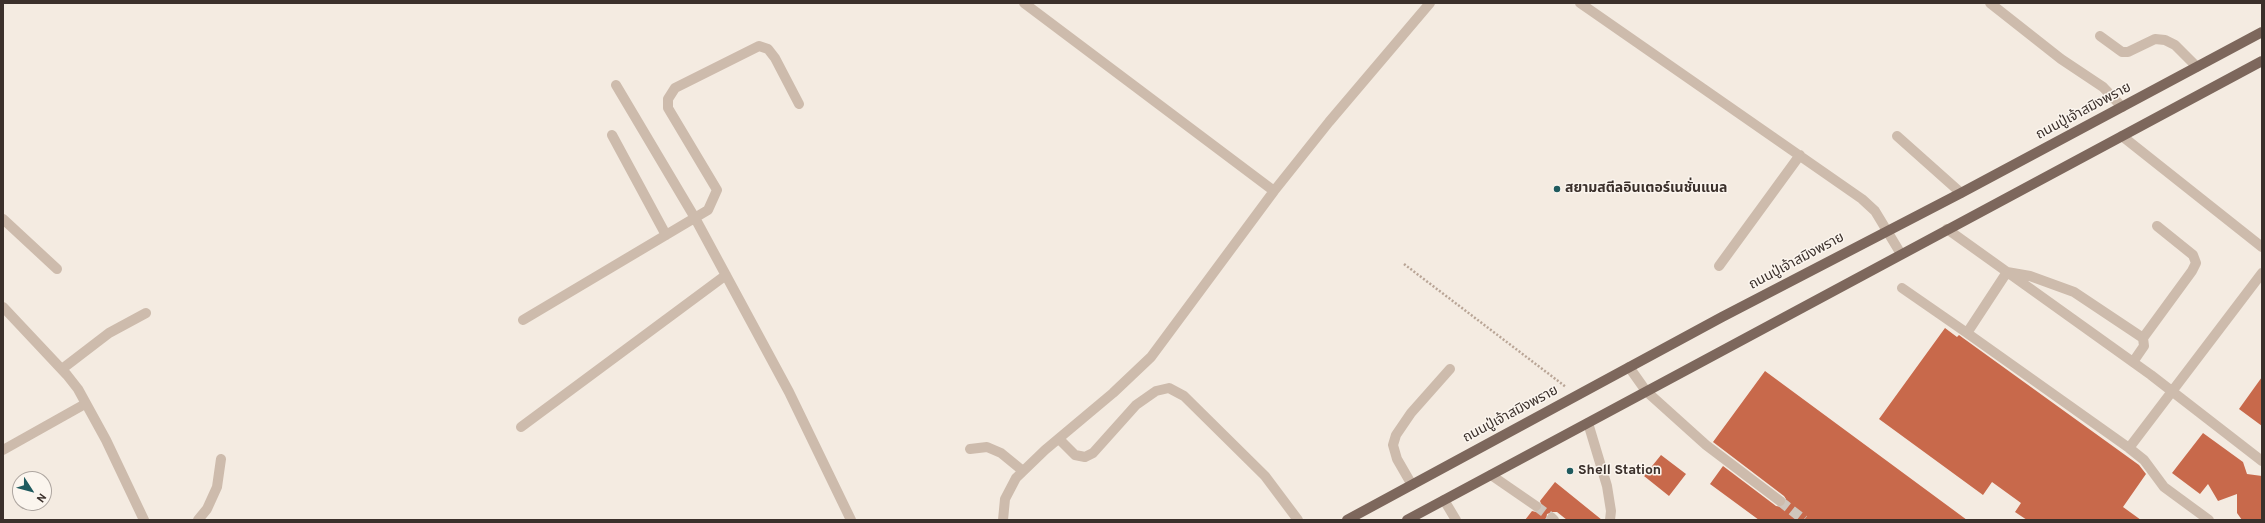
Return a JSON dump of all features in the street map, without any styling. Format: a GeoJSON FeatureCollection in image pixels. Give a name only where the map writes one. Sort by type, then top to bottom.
{"type":"FeatureCollection","features":[{"type":"Feature","properties":{"kind":"main road","name":"ถนนปู่เจ้าสมิงพราย"},"geometry":{"type":"LineString","coordinates":[[1347,520],[1629,367],[1887,230],[1961,193],[2262,32]]}},
{"type":"Feature","properties":{"kind":"main road"},"geometry":{"type":"LineString","coordinates":[[1407,520],[2262,61]]}},
{"type":"Feature","properties":{"kind":"street"},"geometry":{"type":"LineString","coordinates":[[1024,3],[1274,191]]}},
{"type":"Feature","properties":{"kind":"street"},"geometry":{"type":"LineString","coordinates":[[1003,520],[1005,499],[1016,478],[1059,439],[1114,393],[1151,357],[1274,191],[1329,122],[1430,3]]}},
{"type":"Feature","properties":{"kind":"street"},"geometry":{"type":"LineString","coordinates":[[1580,3],[1800,154],[1862,199],[1875,211],[1901,254]]}},
{"type":"Feature","properties":{"kind":"street"},"geometry":{"type":"LineString","coordinates":[[1990,3],[2060,59],[2103,87],[2122,107]]}},
{"type":"Feature","properties":{"kind":"street"},"geometry":{"type":"LineString","coordinates":[[2100,36],[2122,52],[2128,52],[2156,39],[2165,40],[2174,45],[2197,67]]}},
{"type":"Feature","properties":{"kind":"street"},"geometry":{"type":"LineString","coordinates":[[523,320],[708,210],[717,190],[668,108],[668,99],[675,88],[759,46],[768,49],[775,58],[799,104]]}},
{"type":"Feature","properties":{"kind":"street"},"geometry":{"type":"LineString","coordinates":[[616,85],[695,218],[726,275],[789,392],[851,520]]}},
{"type":"Feature","properties":{"kind":"street"},"geometry":{"type":"LineString","coordinates":[[612,135],[666,235]]}},
{"type":"Feature","properties":{"kind":"street"},"geometry":{"type":"LineString","coordinates":[[1896,136],[1961,193]]}},
{"type":"Feature","properties":{"kind":"street"},"geometry":{"type":"LineString","coordinates":[[2122,136],[2262,247]]}},
{"type":"Feature","properties":{"kind":"street"},"geometry":{"type":"LineString","coordinates":[[1719,266],[1800,154]]}},
{"type":"Feature","properties":{"kind":"street"},"geometry":{"type":"LineString","coordinates":[[3,219],[57,269]]}},
{"type":"Feature","properties":{"kind":"street"},"geometry":{"type":"LineString","coordinates":[[2133,362],[2144,346],[2143,338],[2192,271],[2196,263],[2193,255],[2157,226]]}},
{"type":"Feature","properties":{"kind":"street"},"geometry":{"type":"LineString","coordinates":[[1948,229],[2171,390],[2262,461]]}},
{"type":"Feature","properties":{"kind":"street"},"geometry":{"type":"LineString","coordinates":[[2007,272],[2030,276],[2074,292],[2143,338]]}},
{"type":"Feature","properties":{"kind":"street"},"geometry":{"type":"LineString","coordinates":[[1967,333],[2007,272]]}},
{"type":"Feature","properties":{"kind":"street"},"geometry":{"type":"LineString","coordinates":[[2129,448],[2171,390],[2262,273]]}},
{"type":"Feature","properties":{"kind":"street"},"geometry":{"type":"LineString","coordinates":[[520,427],[726,275]]}},
{"type":"Feature","properties":{"kind":"street"},"geometry":{"type":"LineString","coordinates":[[1902,288],[2129,448],[2144,460],[2164,487],[2209,520]]}},
{"type":"Feature","properties":{"kind":"street"},"geometry":{"type":"LineString","coordinates":[[3,307],[65,372],[78,389],[106,440],[144,520]]}},
{"type":"Feature","properties":{"kind":"street"},"geometry":{"type":"LineString","coordinates":[[65,372],[109,333],[146,313]]}},
{"type":"Feature","properties":{"kind":"street"},"geometry":{"type":"LineString","coordinates":[[1629,367],[1646,391],[1706,445],[1780,502]]}},
{"type":"Feature","properties":{"kind":"street"},"geometry":{"type":"LineString","coordinates":[[1412,485],[1397,459],[1393,445],[1396,435],[1411,413],[1450,369]]}},
{"type":"Feature","properties":{"kind":"street"},"geometry":{"type":"LineString","coordinates":[[1059,439],[1075,455],[1085,458],[1093,454],[1136,405],[1156,391],[1170,388],[1184,396],[1265,476],[1298,520]]}},
{"type":"Feature","properties":{"kind":"street"},"geometry":{"type":"LineString","coordinates":[[3,450],[85,404]]}},
{"type":"Feature","properties":{"kind":"street"},"geometry":{"type":"LineString","coordinates":[[1588,422],[1608,486],[1611,511],[1610,520]]}},
{"type":"Feature","properties":{"kind":"street"},"geometry":{"type":"LineString","coordinates":[[970,449],[987,447],[1001,453],[1023,471]]}},
{"type":"Feature","properties":{"kind":"street"},"geometry":{"type":"LineString","coordinates":[[198,520],[206,509],[217,487],[221,459]]}},
{"type":"Feature","properties":{"kind":"street"},"geometry":{"type":"LineString","coordinates":[[1491,474],[1536,506]]}},
{"type":"Feature","properties":{"kind":"street"},"geometry":{"type":"LineString","coordinates":[[1444,500],[1456,520]]}},
{"type":"Feature","properties":{"kind":"path"},"geometry":{"type":"LineString","coordinates":[[1404,264],[1577,396]]}},
{"type":"Feature","properties":{"kind":"building"},"geometry":{"type":"Polygon","coordinates":[[[1945,328],[1957,337],[1959,335],[2139,465],[2146,474],[2123,507],[2141,520],[2027,520],[2015,512],[2021,503],[1992,482],[1983,495],[1879,419],[1945,328]]]}},
{"type":"Feature","properties":{"kind":"building"},"geometry":{"type":"Polygon","coordinates":[[[1765,371],[1967,520],[1759,520],[1710,484],[1723,466],[1776,506],[1782,507],[1785,505],[1786,499],[1784,496],[1713,442],[1765,371]]]}},
{"type":"Feature","properties":{"kind":"building"},"geometry":{"type":"Polygon","coordinates":[[[2262,377],[2262,426],[2239,409],[2262,377]]]}},
{"type":"Feature","properties":{"kind":"building"},"geometry":{"type":"Polygon","coordinates":[[[2203,433],[2243,462],[2247,474],[2262,476],[2262,520],[2242,520],[2237,513],[2237,494],[2218,501],[2208,484],[2200,494],[2172,473],[2203,433]]]}},
{"type":"Feature","properties":{"kind":"building"},"geometry":{"type":"Polygon","coordinates":[[[1661,455],[1686,474],[1669,496],[1644,476],[1661,455]]]}},
{"type":"Feature","properties":{"kind":"building"},"geometry":{"type":"Polygon","coordinates":[[[1555,482],[1602,520],[1567,520],[1557,512],[1553,512],[1547,514],[1546,520],[1525,520],[1532,511],[1536,512],[1541,510],[1542,506],[1540,501],[1555,482]]]}},
{"type":"Feature","properties":{"kind":"tunnel"},"geometry":{"type":"LineString","coordinates":[[1780,501],[1804,520]]}},
{"type":"Feature","properties":{"kind":"tunnel"},"geometry":{"type":"LineString","coordinates":[[1536,506],[1552,518]]}},
{"type":"Feature","properties":{"kind":"place","name":"สยามสตีลอินเตอร์เนชั่นแนล"},"geometry":{"type":"Point","coordinates":[1557,189]}},
{"type":"Feature","properties":{"kind":"place","name":"Shell Station"},"geometry":{"type":"Point","coordinates":[1570,471]}}]}
